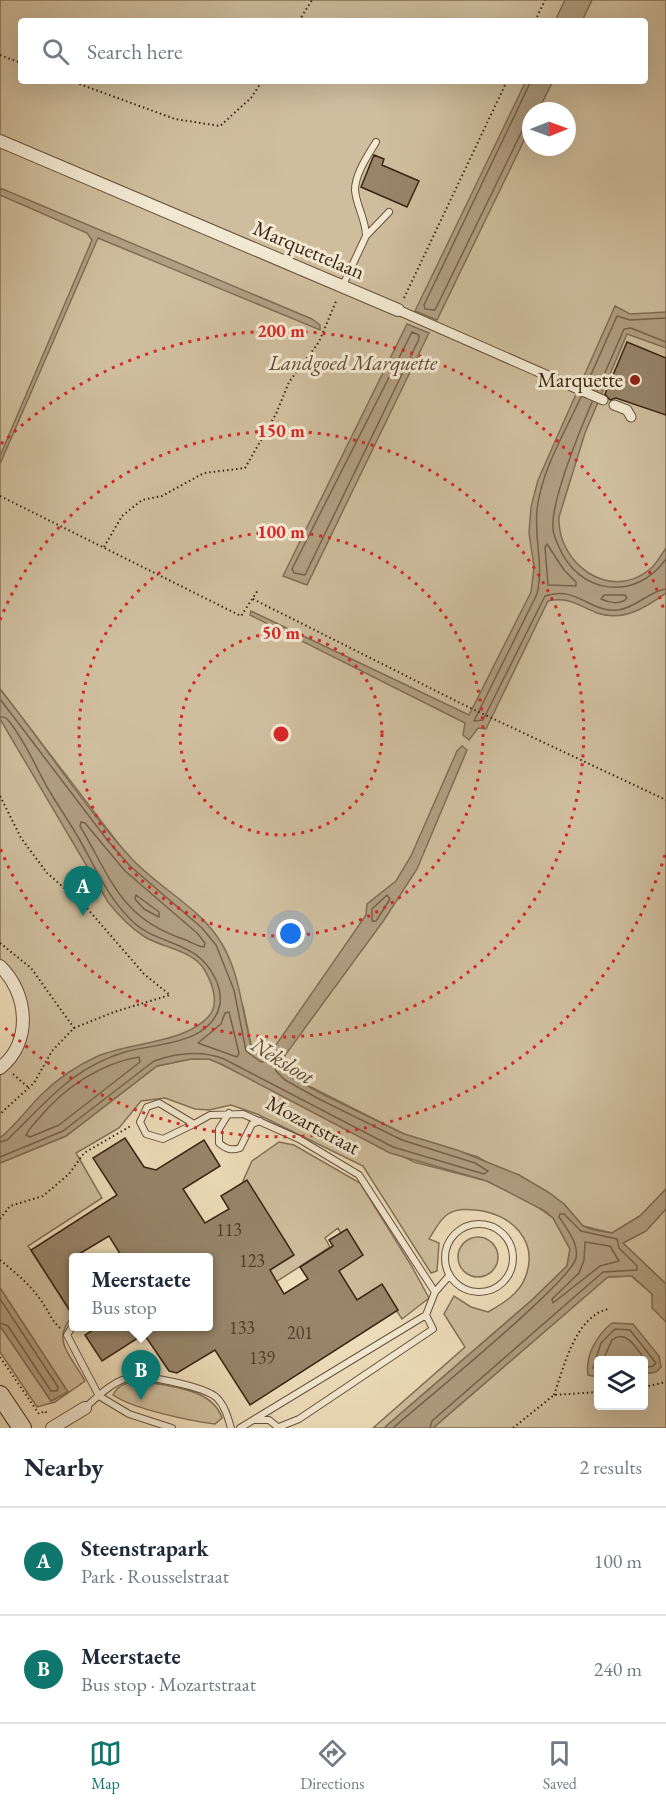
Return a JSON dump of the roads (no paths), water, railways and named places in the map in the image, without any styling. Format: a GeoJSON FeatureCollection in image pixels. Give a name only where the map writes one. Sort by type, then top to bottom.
{"type":"FeatureCollection","features":[{"type":"Feature","properties":{"kind":"main road"},"geometry":{"type":"LineString","coordinates":[[0,1395],[22,1428]]}},
{"type":"Feature","properties":{"kind":"street","name":"Marquettelaan"},"geometry":{"type":"LineString","coordinates":[[0,141],[343,285],[602,399]]}},
{"type":"Feature","properties":{"kind":"street"},"geometry":{"type":"LineString","coordinates":[[614,405],[627,410],[631,417]]}},
{"type":"Feature","properties":{"kind":"street"},"geometry":{"type":"LineString","coordinates":[[0,966],[15,984],[23,1013],[18,1044],[1,1067]]}},
{"type":"Feature","properties":{"kind":"street"},"geometry":{"type":"LineString","coordinates":[[54,1427],[85,1408]]}},
{"type":"Feature","properties":{"kind":"lane"},"geometry":{"type":"LineString","coordinates":[[366,236],[366,223],[355,191],[357,180],[376,142]]}},
{"type":"Feature","properties":{"kind":"lane"},"geometry":{"type":"LineString","coordinates":[[343,285],[366,236],[389,212]]}},
{"type":"Feature","properties":{"kind":"lane","name":"Mozartstraat"},"geometry":{"type":"LineString","coordinates":[[194,1124],[159,1103],[147,1107],[140,1122],[146,1134],[163,1139],[194,1124],[210,1115],[243,1114],[299,1139],[359,1175],[435,1292]]}},
{"type":"Feature","properties":{"kind":"lane"},"geometry":{"type":"LineString","coordinates":[[229,1113],[219,1129],[219,1143],[226,1149],[240,1148],[252,1124],[260,1121]]}},
{"type":"Feature","properties":{"kind":"lane"},"geometry":{"type":"LineString","coordinates":[[478,1222],[496,1227],[509,1239],[514,1257],[510,1275],[497,1288],[480,1293],[462,1288],[449,1276],[444,1258],[448,1240],[461,1227],[478,1222]]}},
{"type":"Feature","properties":{"kind":"lane"},"geometry":{"type":"LineString","coordinates":[[240,1428],[426,1315],[435,1292],[449,1276]]}},
{"type":"Feature","properties":{"kind":"lane"},"geometry":{"type":"LineString","coordinates":[[254,1420],[269,1420],[279,1428],[299,1419],[433,1329],[426,1315]]}},
{"type":"Feature","properties":{"kind":"lane"},"geometry":{"type":"LineString","coordinates":[[69,1331],[66,1335],[99,1396],[129,1414],[172,1428]]}},
{"type":"Feature","properties":{"kind":"lane"},"geometry":{"type":"LineString","coordinates":[[85,1408],[118,1381],[143,1376],[208,1391],[219,1400],[231,1428]]}},
{"type":"Feature","properties":{"kind":"water"},"geometry":{"type":"Polygon","coordinates":[[[565,0],[592,0],[583,18],[556,18],[565,0]]]}},
{"type":"Feature","properties":{"kind":"water"},"geometry":{"type":"Polygon","coordinates":[[[525,84],[552,84],[542,102],[522,102],[522,145],[437,320],[415,311],[525,84]]]}},
{"type":"Feature","properties":{"kind":"water"},"geometry":{"type":"Polygon","coordinates":[[[0,188],[312,319],[320,325],[320,330],[98,238],[0,464],[0,456],[92,240],[87,233],[0,195],[0,188]]]}},
{"type":"Feature","properties":{"kind":"water"},"geometry":{"type":"Polygon","coordinates":[[[615,306],[630,314],[666,312],[666,348],[627,334],[585,433],[559,517],[561,534],[576,562],[588,573],[618,582],[634,579],[649,570],[666,548],[666,593],[642,608],[616,616],[597,613],[568,601],[548,601],[486,729],[478,728],[469,740],[463,735],[465,723],[250,615],[251,611],[469,715],[531,592],[534,567],[529,533],[531,507],[538,480],[615,306]]]}},
{"type":"Feature","properties":{"kind":"water"},"geometry":{"type":"Polygon","coordinates":[[[407,324],[429,333],[307,585],[283,576],[407,324]]]}},
{"type":"Feature","properties":{"kind":"water"},"geometry":{"type":"Polygon","coordinates":[[[0,689],[114,839],[143,870],[192,909],[213,931],[222,944],[233,969],[252,1049],[262,1057],[269,1055],[366,915],[367,904],[396,881],[411,856],[457,751],[462,746],[467,750],[417,869],[384,920],[283,1058],[281,1067],[289,1076],[404,1134],[457,1150],[519,1175],[548,1192],[564,1204],[583,1226],[594,1230],[612,1233],[640,1216],[666,1189],[666,1209],[646,1231],[623,1243],[666,1284],[666,1322],[652,1308],[652,1294],[632,1276],[608,1277],[433,1428],[384,1428],[532,1300],[567,1266],[570,1249],[553,1218],[545,1211],[487,1181],[390,1153],[209,1059],[191,1059],[157,1066],[66,1136],[0,1163],[0,1138],[41,1095],[61,1078],[75,1068],[111,1051],[187,1032],[209,1016],[214,1005],[214,993],[210,980],[199,963],[185,953],[152,941],[139,933],[108,902],[0,719],[0,689]]]}},
{"type":"Feature","properties":{"kind":"water"},"geometry":{"type":"Polygon","coordinates":[[[0,1288],[68,1392],[51,1401],[0,1326],[0,1288]]]}},
{"type":"Feature","properties":{"kind":"water"},"geometry":{"type":"Polygon","coordinates":[[[612,1323],[633,1324],[659,1356],[661,1367],[656,1372],[648,1373],[648,1356],[594,1356],[594,1376],[588,1375],[590,1353],[602,1333],[612,1323]]]}},
{"type":"Feature","properties":{"kind":"place","name":"Marquette"},"geometry":{"type":"Point","coordinates":[635,380]}},
{"type":"Feature","properties":{"kind":"place","name":"Steenstrapark"},"geometry":{"type":"Point","coordinates":[83,916]}},
{"type":"Feature","properties":{"kind":"place","name":"Meerstaete"},"geometry":{"type":"Point","coordinates":[141,1400]}},
{"type":"Feature","properties":{"kind":"park label","name":"Landgoed Marquette"},"geometry":{"type":"Point","coordinates":[353,363]}},
{"type":"Feature","properties":{"kind":"water label","name":"Neksloot"},"geometry":{"type":"Point","coordinates":[283,1060]}}]}
